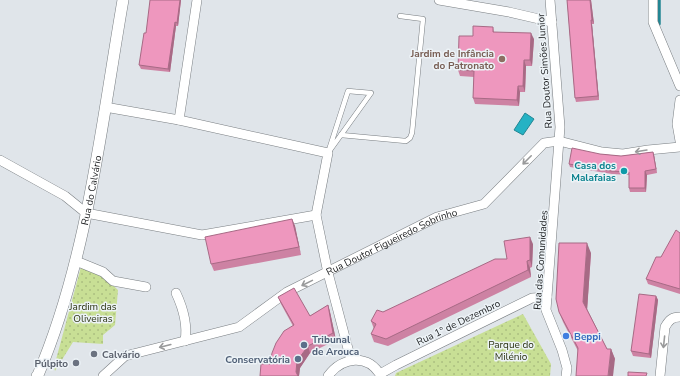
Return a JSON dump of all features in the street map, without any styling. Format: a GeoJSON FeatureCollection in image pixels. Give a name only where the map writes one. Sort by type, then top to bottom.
{"type":"FeatureCollection","features":[{"type":"Feature","properties":{"kind":"street","name":"Rua do Calvário"},"geometry":{"type":"LineString","coordinates":[[38,376],[52,342],[76,261],[86,213],[123,0]]}},
{"type":"Feature","properties":{"kind":"street"},"geometry":{"type":"LineString","coordinates":[[179,120],[197,0]]}},
{"type":"Feature","properties":{"kind":"street"},"geometry":{"type":"LineString","coordinates":[[439,0],[509,12],[552,22]]}},
{"type":"Feature","properties":{"kind":"street","name":"Rua Doutor Simões Junior"},"geometry":{"type":"LineString","coordinates":[[550,0],[560,127],[559,141]]}},
{"type":"Feature","properties":{"kind":"street"},"geometry":{"type":"LineString","coordinates":[[653,0],[653,22],[680,86]]}},
{"type":"Feature","properties":{"kind":"street"},"geometry":{"type":"LineString","coordinates":[[680,100],[677,124],[680,141]]}},
{"type":"Feature","properties":{"kind":"street"},"geometry":{"type":"LineString","coordinates":[[105,107],[179,120],[328,154],[316,215],[328,272],[351,360]]}},
{"type":"Feature","properties":{"kind":"street"},"geometry":{"type":"LineString","coordinates":[[559,141],[602,152],[623,154],[680,147]]}},
{"type":"Feature","properties":{"kind":"street","name":"Rua Doutor Figueiredo Sobrinho"},"geometry":{"type":"LineString","coordinates":[[103,376],[125,356],[239,327],[287,292],[437,217],[484,204],[544,143],[559,141]]}},
{"type":"Feature","properties":{"kind":"street","name":"Rua das Comunidades"},"geometry":{"type":"LineString","coordinates":[[559,141],[546,310],[562,350],[567,368],[566,376]]}},
{"type":"Feature","properties":{"kind":"street"},"geometry":{"type":"LineString","coordinates":[[0,160],[65,196],[86,213],[202,235],[316,215]]}},
{"type":"Feature","properties":{"kind":"street"},"geometry":{"type":"LineString","coordinates":[[76,261],[103,272],[113,281],[146,287]]}},
{"type":"Feature","properties":{"kind":"street"},"geometry":{"type":"LineString","coordinates":[[176,293],[183,307],[187,332],[185,341]]}},
{"type":"Feature","properties":{"kind":"street","name":"Rua 1º de Dezembro"},"geometry":{"type":"LineString","coordinates":[[380,375],[396,365],[532,298],[547,297]]}},
{"type":"Feature","properties":{"kind":"street"},"geometry":{"type":"LineString","coordinates":[[660,376],[665,327],[668,321],[677,317],[677,311],[680,308]]}},
{"type":"Feature","properties":{"kind":"street"},"geometry":{"type":"LineString","coordinates":[[328,376],[334,368],[351,360],[359,360],[367,363],[374,367],[380,375]]}},
{"type":"Feature","properties":{"kind":"lane"},"geometry":{"type":"LineString","coordinates":[[341,135],[406,141],[410,138],[412,133],[423,19],[400,16]]}},
{"type":"Feature","properties":{"kind":"lane"},"geometry":{"type":"LineString","coordinates":[[348,91],[371,93],[341,135],[328,154],[348,91]]}},
{"type":"Feature","properties":{"kind":"green space","name":"Jardim das Oliveiras"},"geometry":{"type":"Polygon","coordinates":[[[81,267],[104,277],[118,290],[115,325],[103,335],[103,344],[73,342],[55,371],[54,367],[81,267]]]}},
{"type":"Feature","properties":{"kind":"green space","name":"Parque do Milénio"},"geometry":{"type":"Polygon","coordinates":[[[523,314],[551,364],[550,376],[395,376],[396,373],[523,314]]]}},
{"type":"Feature","properties":{"kind":"water"},"geometry":{"type":"Polygon","coordinates":[[[525,113],[534,119],[523,135],[514,130],[525,113]]]}},
{"type":"Feature","properties":{"kind":"building"},"geometry":{"type":"Polygon","coordinates":[[[150,0],[180,0],[168,69],[139,65],[144,33],[146,33],[150,0]]]}},
{"type":"Feature","properties":{"kind":"building"},"geometry":{"type":"Polygon","coordinates":[[[567,0],[590,0],[598,96],[575,98],[567,0]]]}},
{"type":"Feature","properties":{"kind":"building"},"geometry":{"type":"Polygon","coordinates":[[[473,26],[493,27],[493,32],[531,33],[530,60],[524,60],[523,86],[518,86],[517,100],[473,98],[474,71],[458,70],[459,36],[473,36],[473,26]]]}},
{"type":"Feature","properties":{"kind":"building","name":"Casa dos Malafaias"},"geometry":{"type":"Polygon","coordinates":[[[572,148],[600,154],[621,156],[653,152],[656,169],[645,171],[645,188],[629,188],[629,172],[611,171],[569,164],[572,148]]]}},
{"type":"Feature","properties":{"kind":"building"},"geometry":{"type":"Polygon","coordinates":[[[292,219],[299,247],[211,264],[205,237],[292,219]]]}},
{"type":"Feature","properties":{"kind":"building"},"geometry":{"type":"Polygon","coordinates":[[[676,230],[680,233],[680,289],[646,279],[656,257],[661,257],[676,230]]]}},
{"type":"Feature","properties":{"kind":"building"},"geometry":{"type":"Polygon","coordinates":[[[530,237],[530,260],[527,261],[528,270],[386,339],[371,334],[376,324],[371,321],[377,310],[383,312],[495,259],[507,259],[504,241],[530,237]]]}},
{"type":"Feature","properties":{"kind":"building"},"geometry":{"type":"Polygon","coordinates":[[[559,243],[587,243],[583,302],[607,349],[611,349],[608,376],[576,376],[578,348],[559,312],[556,299],[559,243]]]}},
{"type":"Feature","properties":{"kind":"building"},"geometry":{"type":"Polygon","coordinates":[[[294,288],[310,316],[328,305],[333,333],[308,346],[297,361],[296,372],[298,376],[260,376],[261,364],[270,364],[276,343],[284,331],[294,325],[278,297],[294,288]]]}},
{"type":"Feature","properties":{"kind":"building"},"geometry":{"type":"Polygon","coordinates":[[[639,294],[656,296],[649,354],[631,351],[639,294]]]}},
{"type":"Feature","properties":{"kind":"building"},"geometry":{"type":"Polygon","coordinates":[[[628,372],[647,373],[646,376],[628,376],[628,372]]]}},
{"type":"Feature","properties":{"kind":"waterway"},"geometry":{"type":"LineString","coordinates":[[659,0],[659,24]]}},
{"type":"Feature","properties":{"kind":"place","name":"Jardim de Infância do Patronato"},"geometry":{"type":"Point","coordinates":[502,59]}},
{"type":"Feature","properties":{"kind":"place","name":"Casa dos Malafaias"},"geometry":{"type":"Point","coordinates":[624,171]}},
{"type":"Feature","properties":{"kind":"place","name":"Beppi"},"geometry":{"type":"Point","coordinates":[566,336]}},
{"type":"Feature","properties":{"kind":"place","name":"Tribunal de Arouca"},"geometry":{"type":"Point","coordinates":[304,345]}},
{"type":"Feature","properties":{"kind":"place","name":"Calvário"},"geometry":{"type":"Point","coordinates":[94,354]}},
{"type":"Feature","properties":{"kind":"place","name":"Conservatória"},"geometry":{"type":"Point","coordinates":[298,359]}},
{"type":"Feature","properties":{"kind":"place","name":"Púlpito"},"geometry":{"type":"Point","coordinates":[76,363]}}]}
